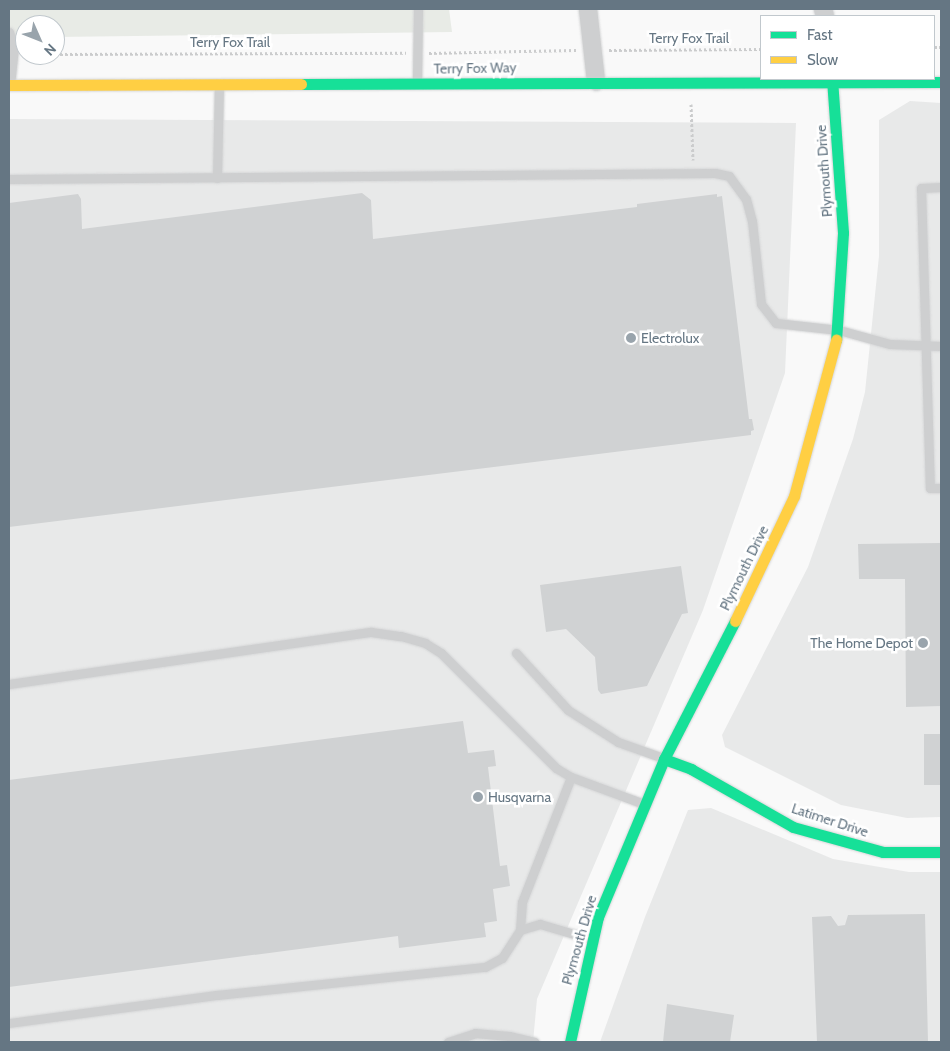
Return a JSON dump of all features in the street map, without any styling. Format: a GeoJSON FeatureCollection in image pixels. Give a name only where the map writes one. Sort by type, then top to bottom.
{"type":"FeatureCollection","features":[{"type":"Feature","properties":{"kind":"street"},"geometry":{"type":"LineString","coordinates":[[588,9],[596,82]]}},
{"type":"Feature","properties":{"kind":"street","name":"Plymouth Drive"},"geometry":{"type":"LineString","coordinates":[[570,1042],[592,939],[644,804],[664,758],[762,569],[794,496],[839,330],[844,233],[832,81]]}},
{"type":"Feature","properties":{"kind":"street","name":"Terry Fox Way"},"geometry":{"type":"LineString","coordinates":[[9,85],[941,82]]}},
{"type":"Feature","properties":{"kind":"street","name":"Latimer Drive"},"geometry":{"type":"LineString","coordinates":[[664,758],[690,769],[794,827],[883,852],[941,852]]}},
{"type":"Feature","properties":{"kind":"lane"},"geometry":{"type":"LineString","coordinates":[[417,84],[418,9]]}},
{"type":"Feature","properties":{"kind":"lane"},"geometry":{"type":"LineString","coordinates":[[9,32],[14,47],[9,85]]}},
{"type":"Feature","properties":{"kind":"lane"},"geometry":{"type":"LineString","coordinates":[[216,178],[219,84]]}},
{"type":"Feature","properties":{"kind":"lane"},"geometry":{"type":"LineString","coordinates":[[9,179],[693,173],[729,176],[742,192],[752,222],[761,304],[768,316],[776,323],[839,330],[890,344],[941,346]]}},
{"type":"Feature","properties":{"kind":"lane"},"geometry":{"type":"LineString","coordinates":[[941,187],[921,188],[930,488],[941,488]]}},
{"type":"Feature","properties":{"kind":"lane"},"geometry":{"type":"LineString","coordinates":[[9,684],[371,632],[401,636],[425,643],[441,653],[539,753],[571,778],[644,804]]}},
{"type":"Feature","properties":{"kind":"lane"},"geometry":{"type":"LineString","coordinates":[[516,653],[568,710],[618,742],[664,758]]}},
{"type":"Feature","properties":{"kind":"lane"},"geometry":{"type":"LineString","coordinates":[[9,1023],[226,994],[485,967],[502,958],[520,930],[522,902],[571,778]]}},
{"type":"Feature","properties":{"kind":"lane"},"geometry":{"type":"LineString","coordinates":[[520,930],[540,924],[592,939]]}},
{"type":"Feature","properties":{"kind":"lane"},"geometry":{"type":"LineString","coordinates":[[448,1042],[474,1033],[509,1036],[534,1042]]}},
{"type":"Feature","properties":{"kind":"path","name":"Terry Fox Trail"},"geometry":{"type":"LineString","coordinates":[[616,49],[760,49]]}},
{"type":"Feature","properties":{"kind":"path"},"geometry":{"type":"LineString","coordinates":[[437,53],[578,50]]}},
{"type":"Feature","properties":{"kind":"path","name":"Terry Fox Trail"},"geometry":{"type":"LineString","coordinates":[[65,54],[405,53]]}},
{"type":"Feature","properties":{"kind":"path"},"geometry":{"type":"LineString","coordinates":[[690,83],[693,173]]}},
{"type":"Feature","properties":{"kind":"shaded area"},"geometry":{"type":"Polygon","coordinates":[[[9,9],[449,9],[452,32],[65,37],[65,15],[15,15],[15,37],[9,37],[9,9]]]}},
{"type":"Feature","properties":{"kind":"shaded area"},"geometry":{"type":"Polygon","coordinates":[[[910,101],[941,103],[941,817],[907,818],[841,805],[725,747],[722,735],[808,567],[853,439],[865,392],[879,256],[879,120],[910,101]]]}},
{"type":"Feature","properties":{"kind":"shaded area"},"geometry":{"type":"Polygon","coordinates":[[[9,119],[796,123],[785,373],[703,610],[537,999],[533,1042],[9,1042],[9,119]]]}},
{"type":"Feature","properties":{"kind":"shaded area"},"geometry":{"type":"Polygon","coordinates":[[[711,808],[833,859],[909,872],[941,872],[941,1042],[600,1042],[645,917],[688,810],[711,808]]]}},
{"type":"Feature","properties":{"kind":"building"},"geometry":{"type":"Polygon","coordinates":[[[362,193],[371,200],[373,239],[637,207],[637,204],[717,194],[717,197],[722,196],[749,419],[752,419],[754,430],[751,431],[751,435],[9,527],[9,203],[78,194],[81,199],[82,229],[362,193]]]}},
{"type":"Feature","properties":{"kind":"building","name":"The Home Depot"},"geometry":{"type":"Polygon","coordinates":[[[941,543],[941,706],[906,707],[905,579],[859,579],[858,544],[941,543]]]}},
{"type":"Feature","properties":{"kind":"building"},"geometry":{"type":"Polygon","coordinates":[[[681,566],[688,613],[682,614],[647,686],[601,694],[598,690],[595,657],[566,629],[546,632],[540,585],[681,566]]]}},
{"type":"Feature","properties":{"kind":"building"},"geometry":{"type":"Polygon","coordinates":[[[463,721],[468,753],[494,750],[496,766],[488,767],[500,866],[507,865],[510,886],[493,889],[497,921],[484,923],[486,937],[399,948],[398,936],[9,987],[9,780],[463,721]]]}},
{"type":"Feature","properties":{"kind":"building"},"geometry":{"type":"Polygon","coordinates":[[[924,734],[941,734],[941,785],[924,785],[924,734]]]}},
{"type":"Feature","properties":{"kind":"building"},"geometry":{"type":"Polygon","coordinates":[[[925,914],[928,1042],[817,1042],[812,917],[831,916],[838,926],[845,925],[848,915],[925,914]]]}},
{"type":"Feature","properties":{"kind":"building"},"geometry":{"type":"Polygon","coordinates":[[[667,1004],[734,1015],[730,1042],[663,1042],[667,1004]]]}},
{"type":"Feature","properties":{"kind":"traffic: fast"},"geometry":{"type":"LineString","coordinates":[[832,80],[843,233],[836,340]]}},
{"type":"Feature","properties":{"kind":"traffic: fast"},"geometry":{"type":"LineString","coordinates":[[301,84],[941,82]]}},
{"type":"Feature","properties":{"kind":"traffic: fast"},"geometry":{"type":"LineString","coordinates":[[570,1042],[598,917],[664,759],[735,621]]}},
{"type":"Feature","properties":{"kind":"traffic: fast"},"geometry":{"type":"LineString","coordinates":[[664,759],[691,769],[793,827],[883,852],[941,852]]}},
{"type":"Feature","properties":{"kind":"traffic: slow"},"geometry":{"type":"LineString","coordinates":[[9,85],[301,84]]}},
{"type":"Feature","properties":{"kind":"traffic: slow"},"geometry":{"type":"LineString","coordinates":[[735,621],[794,496],[836,340]]}},
{"type":"Feature","properties":{"kind":"place","name":"Electrolux"},"geometry":{"type":"Point","coordinates":[631,338]}},
{"type":"Feature","properties":{"kind":"place","name":"The Home Depot"},"geometry":{"type":"Point","coordinates":[923,643]}},
{"type":"Feature","properties":{"kind":"place","name":"Husqvarna"},"geometry":{"type":"Point","coordinates":[478,797]}}]}
